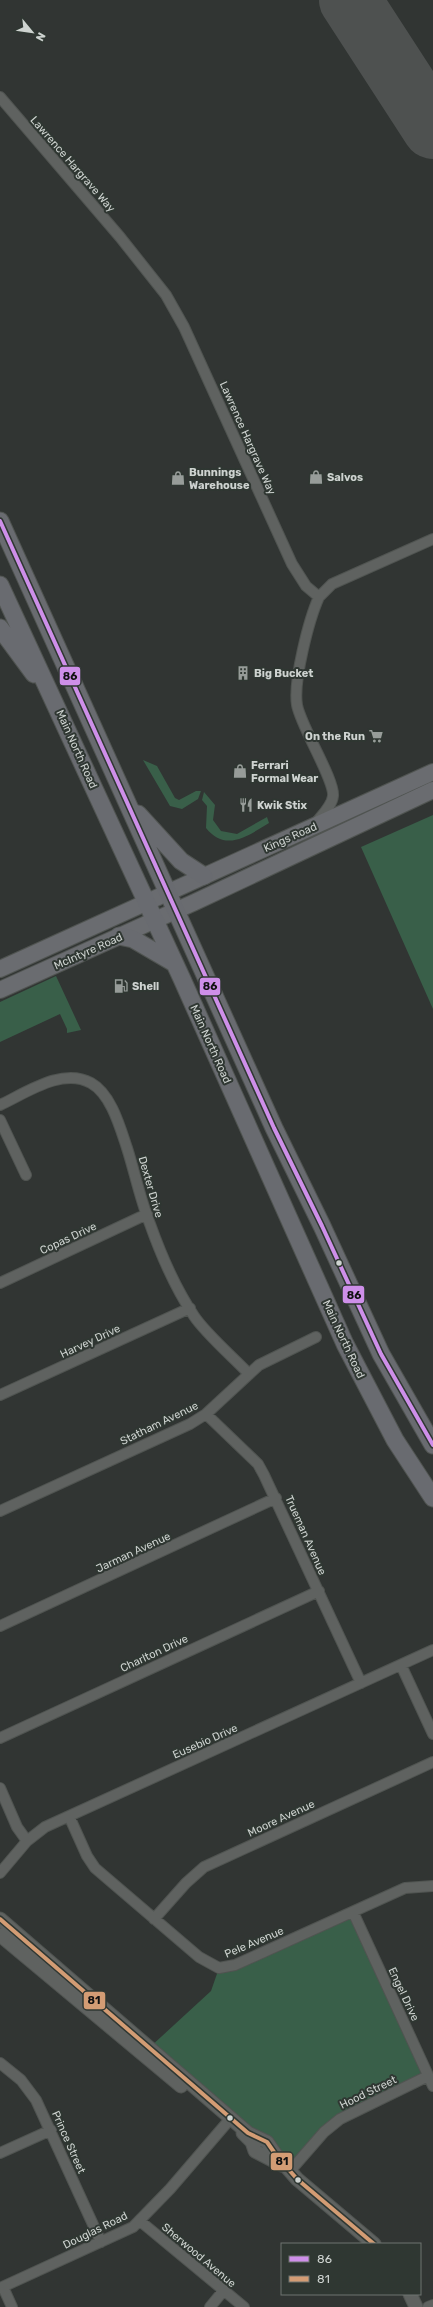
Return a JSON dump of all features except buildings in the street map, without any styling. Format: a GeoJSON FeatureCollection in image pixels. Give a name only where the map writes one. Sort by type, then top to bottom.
{"type":"FeatureCollection","features":[{"type":"Feature","properties":{"kind":"highway","name":"Main North Road"},"geometry":{"type":"LineString","coordinates":[[0,521],[274,1128],[322,1226],[381,1354],[433,1445]]}},
{"type":"Feature","properties":{"kind":"highway","name":"Main North Road"},"geometry":{"type":"LineString","coordinates":[[0,585],[155,920],[345,1344],[395,1440],[433,1498]]}},
{"type":"Feature","properties":{"kind":"highway"},"geometry":{"type":"LineString","coordinates":[[0,628],[54,699]]}},
{"type":"Feature","properties":{"kind":"highway"},"geometry":{"type":"LineString","coordinates":[[129,805],[181,860],[204,876]]}},
{"type":"Feature","properties":{"kind":"highway"},"geometry":{"type":"LineString","coordinates":[[119,936],[133,939],[174,963]]}},
{"type":"Feature","properties":{"kind":"main road","name":"Kings Road"},"geometry":{"type":"LineString","coordinates":[[146,902],[433,772]]}},
{"type":"Feature","properties":{"kind":"main road","name":"Kings Road"},"geometry":{"type":"LineString","coordinates":[[175,910],[433,790]]}},
{"type":"Feature","properties":{"kind":"main road","name":"McIntyre Road"},"geometry":{"type":"LineString","coordinates":[[0,969],[146,902]]}},
{"type":"Feature","properties":{"kind":"main road","name":"McIntyre Road"},"geometry":{"type":"LineString","coordinates":[[5,987],[175,910]]}},
{"type":"Feature","properties":{"kind":"street","name":"Lawrence Hargrave Way"},"geometry":{"type":"LineString","coordinates":[[0,97],[120,238],[166,295],[184,327],[292,564],[306,586],[319,597]]}},
{"type":"Feature","properties":{"kind":"street"},"geometry":{"type":"LineString","coordinates":[[312,827],[329,806],[333,796],[332,784],[317,755],[297,704],[302,659],[310,623],[319,597],[332,584],[433,539]]}},
{"type":"Feature","properties":{"kind":"street","name":"Dexter Drive"},"geometry":{"type":"LineString","coordinates":[[0,1105],[49,1083],[66,1078],[83,1080],[98,1088],[108,1100],[126,1142],[147,1214],[180,1290],[195,1318],[249,1374]]}},
{"type":"Feature","properties":{"kind":"street"},"geometry":{"type":"LineString","coordinates":[[0,1120],[26,1175]]}},
{"type":"Feature","properties":{"kind":"street","name":"Copas Drive"},"geometry":{"type":"LineString","coordinates":[[0,1283],[147,1214]]}},
{"type":"Feature","properties":{"kind":"street","name":"Harvey Drive"},"geometry":{"type":"LineString","coordinates":[[0,1395],[190,1308]]}},
{"type":"Feature","properties":{"kind":"street","name":"Statham Avenue"},"geometry":{"type":"LineString","coordinates":[[0,1511],[190,1424],[206,1414],[259,1365],[316,1337]]}},
{"type":"Feature","properties":{"kind":"street","name":"Trueman Avenue"},"geometry":{"type":"LineString","coordinates":[[206,1414],[258,1464],[276,1498],[361,1683]]}},
{"type":"Feature","properties":{"kind":"street","name":"Jarman Avenue"},"geometry":{"type":"LineString","coordinates":[[0,1626],[276,1498]]}},
{"type":"Feature","properties":{"kind":"street","name":"Charlton Drive"},"geometry":{"type":"LineString","coordinates":[[0,1738],[318,1591]]}},
{"type":"Feature","properties":{"kind":"street","name":"Eusebio Drive"},"geometry":{"type":"LineString","coordinates":[[0,1873],[27,1842],[45,1828],[433,1650]]}},
{"type":"Feature","properties":{"kind":"street"},"geometry":{"type":"LineString","coordinates":[[401,1665],[433,1734]]}},
{"type":"Feature","properties":{"kind":"street","name":"Moore Avenue"},"geometry":{"type":"LineString","coordinates":[[154,1919],[186,1882],[204,1867],[433,1762]]}},
{"type":"Feature","properties":{"kind":"street"},"geometry":{"type":"LineString","coordinates":[[0,1788],[17,1827],[27,1842]]}},
{"type":"Feature","properties":{"kind":"street","name":"Pele Avenue"},"geometry":{"type":"LineString","coordinates":[[69,1816],[87,1856],[95,1868],[199,1956],[214,1966],[223,1968],[235,1965],[405,1888],[433,1886]]}},
{"type":"Feature","properties":{"kind":"street","name":"Engel Drive"},"geometry":{"type":"LineString","coordinates":[[353,1912],[433,2086]]}},
{"type":"Feature","properties":{"kind":"street"},"geometry":{"type":"LineString","coordinates":[[0,1919],[247,2136],[255,2151],[290,2171],[373,2243]]}},
{"type":"Feature","properties":{"kind":"street"},"geometry":{"type":"LineString","coordinates":[[0,1935],[178,2084],[229,2120]]}},
{"type":"Feature","properties":{"kind":"street","name":"Prince Street"},"geometry":{"type":"LineString","coordinates":[[0,2063],[29,2090],[51,2130],[101,2242]]}},
{"type":"Feature","properties":{"kind":"street","name":"Hood Street"},"geometry":{"type":"LineString","coordinates":[[290,2171],[324,2132],[340,2119],[428,2076]]}},
{"type":"Feature","properties":{"kind":"street","name":"Douglas Road"},"geometry":{"type":"LineString","coordinates":[[2,2288],[123,2232],[140,2221],[170,2189],[229,2120]]}},
{"type":"Feature","properties":{"kind":"street"},"geometry":{"type":"LineString","coordinates":[[0,2153],[51,2130]]}},
{"type":"Feature","properties":{"kind":"street","name":"Sherwood Avenue"},"geometry":{"type":"LineString","coordinates":[[140,2221],[244,2307]]}},
{"type":"Feature","properties":{"kind":"street"},"geometry":{"type":"LineString","coordinates":[[2,2288],[12,2307]]}},
{"type":"Feature","properties":{"kind":"street"},"geometry":{"type":"LineString","coordinates":[[210,2307],[224,2290]]}},
{"type":"Feature","properties":{"kind":"street"},"geometry":{"type":"LineString","coordinates":[[410,2295],[416,2307]]}},
{"type":"Feature","properties":{"kind":"street"},"geometry":{"type":"LineString","coordinates":[[428,2307],[433,2305]]}},
{"type":"Feature","properties":{"kind":"green space"},"geometry":{"type":"Polygon","coordinates":[[[143,760],[157,766],[175,798],[179,800],[196,791],[201,791],[198,799],[182,809],[170,806],[143,760]]]}},
{"type":"Feature","properties":{"kind":"green space"},"geometry":{"type":"Polygon","coordinates":[[[204,792],[215,805],[213,820],[221,831],[237,834],[267,817],[269,823],[238,839],[229,841],[221,839],[206,828],[207,806],[202,800],[204,792]]]}},
{"type":"Feature","properties":{"kind":"green space"},"geometry":{"type":"Polygon","coordinates":[[[433,815],[433,1009],[361,847],[433,815]]]}},
{"type":"Feature","properties":{"kind":"green space"},"geometry":{"type":"Polygon","coordinates":[[[56,976],[81,1030],[67,1033],[67,1029],[60,1014],[0,1042],[0,1002],[56,976]]]}},
{"type":"Feature","properties":{"kind":"green space"},"geometry":{"type":"Polygon","coordinates":[[[353,1912],[428,2076],[349,2113],[290,2171],[149,2048],[211,1991],[219,1968],[353,1912]]]}},
{"type":"Feature","properties":{"kind":"runway"},"geometry":{"type":"LineString","coordinates":[[350,0],[433,128]]}},
{"type":"Feature","properties":{"kind":"transit line","name":"86"},"geometry":{"type":"LineString","coordinates":[[0,521],[274,1128],[322,1226],[381,1354],[433,1445]]}},
{"type":"Feature","properties":{"kind":"transit line","name":"81"},"geometry":{"type":"LineString","coordinates":[[0,1919],[248,2133],[267,2142],[297,2179],[373,2243]]}},
{"type":"Feature","properties":{"kind":"place","name":"Salvos"},"geometry":{"type":"Point","coordinates":[316,477]}},
{"type":"Feature","properties":{"kind":"place","name":"Bunnings Warehouse"},"geometry":{"type":"Point","coordinates":[178,478]}},
{"type":"Feature","properties":{"kind":"place","name":"Big Bucket"},"geometry":{"type":"Point","coordinates":[243,673]}},
{"type":"Feature","properties":{"kind":"place","name":"On the Run"},"geometry":{"type":"Point","coordinates":[376,736]}},
{"type":"Feature","properties":{"kind":"place","name":"Ferrari Formal Wear"},"geometry":{"type":"Point","coordinates":[240,771]}},
{"type":"Feature","properties":{"kind":"place","name":"Kwik Stix"},"geometry":{"type":"Point","coordinates":[246,805]}},
{"type":"Feature","properties":{"kind":"place","name":"Shell"},"geometry":{"type":"Point","coordinates":[121,986]}}]}
